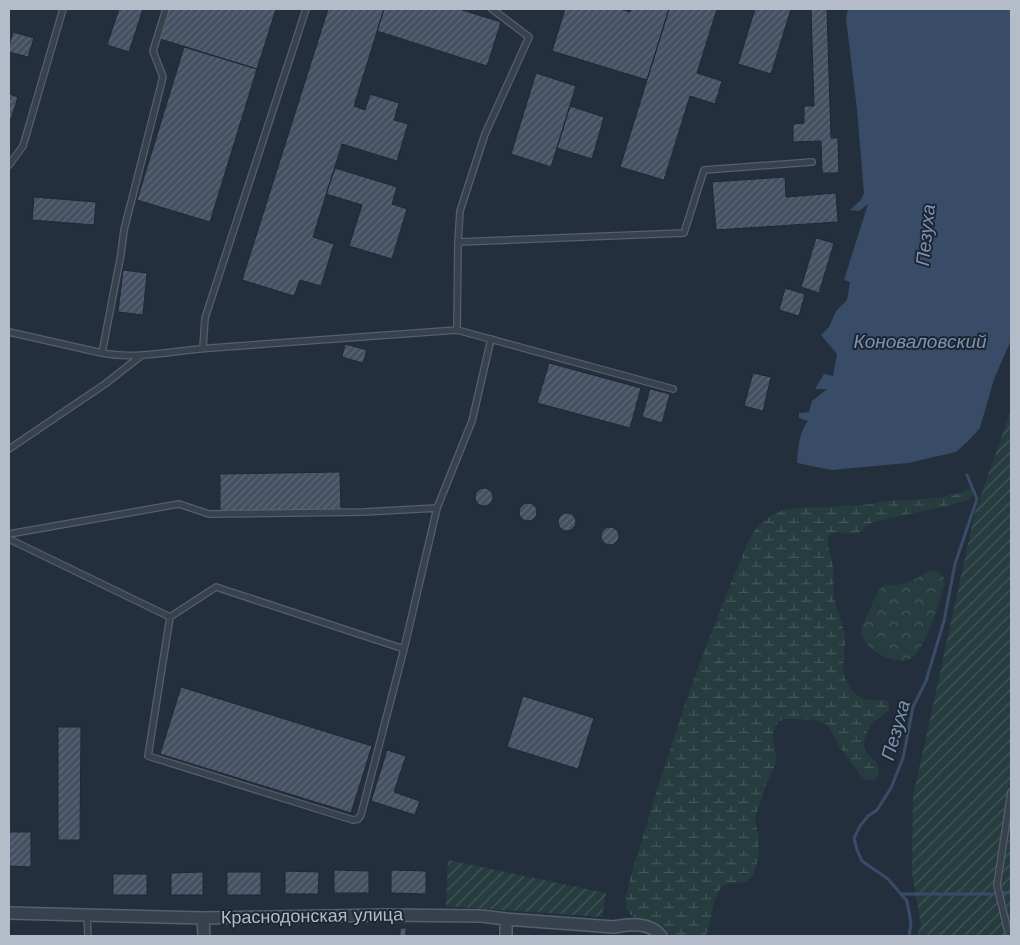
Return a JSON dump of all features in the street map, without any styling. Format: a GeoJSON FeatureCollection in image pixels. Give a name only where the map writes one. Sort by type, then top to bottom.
{"type":"FeatureCollection","features":[{"type":"Feature","properties":{"kind":"street","name":"Краснодонская улица"},"geometry":{"type":"LineString","coordinates":[[9,913],[204,918],[387,915],[481,916],[614,927],[628,924],[651,927],[661,936]]}},
{"type":"Feature","properties":{"kind":"street"},"geometry":{"type":"LineString","coordinates":[[204,918],[204,936]]}},
{"type":"Feature","properties":{"kind":"street"},"geometry":{"type":"LineString","coordinates":[[506,919],[506,936]]}},
{"type":"Feature","properties":{"kind":"lane"},"geometry":{"type":"LineString","coordinates":[[9,165],[23,146],[63,9]]}},
{"type":"Feature","properties":{"kind":"lane"},"geometry":{"type":"LineString","coordinates":[[102,353],[124,230],[163,77],[153,51],[166,9]]}},
{"type":"Feature","properties":{"kind":"lane"},"geometry":{"type":"LineString","coordinates":[[203,348],[205,318],[306,9]]}},
{"type":"Feature","properties":{"kind":"lane"},"geometry":{"type":"LineString","coordinates":[[457,330],[460,211],[485,134],[529,37],[492,9]]}},
{"type":"Feature","properties":{"kind":"lane"},"geometry":{"type":"LineString","coordinates":[[458,242],[684,233],[704,170],[812,162]]}},
{"type":"Feature","properties":{"kind":"lane"},"geometry":{"type":"LineString","coordinates":[[9,332],[102,353],[142,355],[203,348],[457,330],[673,389]]}},
{"type":"Feature","properties":{"kind":"lane"},"geometry":{"type":"LineString","coordinates":[[404,649],[216,587],[170,617],[148,756],[353,820],[358,819],[404,649],[437,508],[472,421],[490,339]]}},
{"type":"Feature","properties":{"kind":"lane"},"geometry":{"type":"LineString","coordinates":[[9,448],[105,384],[142,355]]}},
{"type":"Feature","properties":{"kind":"lane"},"geometry":{"type":"LineString","coordinates":[[9,534],[179,504],[209,514],[364,512],[437,508]]}},
{"type":"Feature","properties":{"kind":"lane"},"geometry":{"type":"LineString","coordinates":[[9,539],[170,617]]}},
{"type":"Feature","properties":{"kind":"lane"},"geometry":{"type":"LineString","coordinates":[[1009,936],[997,885],[1011,792]]}},
{"type":"Feature","properties":{"kind":"lane"},"geometry":{"type":"LineString","coordinates":[[87,915],[88,936]]}},
{"type":"Feature","properties":{"kind":"green space"},"geometry":{"type":"Polygon","coordinates":[[[1011,410],[1011,936],[917,936],[921,925],[912,872],[913,797],[975,512],[1011,410]]]}},
{"type":"Feature","properties":{"kind":"green space"},"geometry":{"type":"Polygon","coordinates":[[[973,488],[975,493],[968,500],[873,522],[858,533],[837,532],[828,537],[834,571],[834,597],[845,638],[843,669],[846,681],[861,698],[886,700],[889,704],[889,710],[873,722],[869,728],[864,742],[867,754],[878,766],[878,775],[874,780],[863,778],[840,748],[829,727],[817,720],[785,719],[778,722],[773,732],[776,756],[775,766],[766,784],[756,814],[755,822],[759,838],[759,852],[753,875],[746,882],[723,885],[716,897],[705,936],[671,936],[656,923],[631,915],[626,907],[629,883],[687,698],[726,595],[751,536],[759,525],[777,513],[791,508],[873,504],[886,501],[931,498],[952,495],[973,488]]]}},
{"type":"Feature","properties":{"kind":"green space"},"geometry":{"type":"Polygon","coordinates":[[[928,571],[938,572],[945,580],[937,610],[927,635],[916,654],[904,661],[890,658],[875,651],[865,641],[861,629],[876,595],[884,586],[908,582],[928,571]]]}},
{"type":"Feature","properties":{"kind":"green space"},"geometry":{"type":"Polygon","coordinates":[[[448,860],[606,893],[602,917],[446,906],[448,860]]]}},
{"type":"Feature","properties":{"kind":"water","name":"Коноваловский"},"geometry":{"type":"Polygon","coordinates":[[[848,9],[1011,9],[1011,340],[994,379],[980,428],[956,452],[908,463],[831,470],[797,463],[801,435],[808,421],[799,418],[799,413],[809,412],[812,401],[827,389],[815,389],[824,374],[833,376],[837,354],[821,335],[829,327],[836,311],[847,300],[850,282],[844,280],[868,204],[859,211],[850,210],[861,200],[864,193],[857,109],[846,19],[848,9]]]}},
{"type":"Feature","properties":{"kind":"building"},"geometry":{"type":"Polygon","coordinates":[[[119,9],[143,9],[129,52],[107,45],[119,9]]]}},
{"type":"Feature","properties":{"kind":"building"},"geometry":{"type":"Polygon","coordinates":[[[169,9],[276,9],[257,69],[160,39],[169,9]]]}},
{"type":"Feature","properties":{"kind":"building"},"geometry":{"type":"Polygon","coordinates":[[[328,9],[384,9],[354,106],[365,110],[370,94],[399,103],[394,120],[408,124],[397,161],[342,144],[313,237],[334,244],[321,286],[300,280],[294,296],[242,280],[328,9]]]}},
{"type":"Feature","properties":{"kind":"building"},"geometry":{"type":"Polygon","coordinates":[[[384,9],[459,9],[501,22],[487,66],[377,31],[384,9]]]}},
{"type":"Feature","properties":{"kind":"building"},"geometry":{"type":"Polygon","coordinates":[[[565,9],[620,9],[630,12],[631,9],[669,9],[647,80],[552,51],[565,9]]]}},
{"type":"Feature","properties":{"kind":"building"},"geometry":{"type":"Polygon","coordinates":[[[669,9],[717,9],[697,73],[722,81],[715,104],[690,96],[664,180],[620,167],[669,9]]]}},
{"type":"Feature","properties":{"kind":"building"},"geometry":{"type":"Polygon","coordinates":[[[755,9],[791,9],[771,74],[738,64],[755,9]]]}},
{"type":"Feature","properties":{"kind":"building"},"geometry":{"type":"Polygon","coordinates":[[[811,9],[827,9],[831,138],[838,138],[839,173],[822,173],[821,141],[793,142],[793,124],[804,123],[804,106],[814,106],[811,9]]]}},
{"type":"Feature","properties":{"kind":"building"},"geometry":{"type":"Polygon","coordinates":[[[13,32],[34,38],[28,57],[9,52],[13,32]]]}},
{"type":"Feature","properties":{"kind":"building"},"geometry":{"type":"Polygon","coordinates":[[[184,47],[257,69],[210,222],[137,200],[184,47]]]}},
{"type":"Feature","properties":{"kind":"building"},"geometry":{"type":"Polygon","coordinates":[[[536,73],[576,86],[551,167],[511,154],[536,73]]]}},
{"type":"Feature","properties":{"kind":"building"},"geometry":{"type":"Polygon","coordinates":[[[9,94],[18,97],[11,119],[9,118],[9,94]]]}},
{"type":"Feature","properties":{"kind":"building"},"geometry":{"type":"Polygon","coordinates":[[[570,106],[604,117],[592,159],[557,148],[570,106]]]}},
{"type":"Feature","properties":{"kind":"building"},"geometry":{"type":"Polygon","coordinates":[[[335,168],[397,187],[392,204],[407,209],[392,259],[349,246],[362,205],[326,194],[335,168]]]}},
{"type":"Feature","properties":{"kind":"building"},"geometry":{"type":"Polygon","coordinates":[[[785,177],[786,197],[836,193],[838,222],[716,230],[712,182],[785,177]]]}},
{"type":"Feature","properties":{"kind":"building"},"geometry":{"type":"Polygon","coordinates":[[[34,197],[96,202],[94,225],[32,220],[34,197]]]}},
{"type":"Feature","properties":{"kind":"building"},"geometry":{"type":"Polygon","coordinates":[[[816,238],[834,243],[819,293],[801,287],[816,238]]]}},
{"type":"Feature","properties":{"kind":"building"},"geometry":{"type":"Polygon","coordinates":[[[123,270],[147,273],[143,315],[118,312],[123,270]]]}},
{"type":"Feature","properties":{"kind":"building"},"geometry":{"type":"Polygon","coordinates":[[[785,288],[805,294],[799,316],[779,310],[785,288]]]}},
{"type":"Feature","properties":{"kind":"building"},"geometry":{"type":"Polygon","coordinates":[[[345,344],[367,350],[363,363],[342,357],[345,344]]]}},
{"type":"Feature","properties":{"kind":"building"},"geometry":{"type":"Polygon","coordinates":[[[549,363],[641,388],[630,428],[537,403],[549,363]]]}},
{"type":"Feature","properties":{"kind":"building"},"geometry":{"type":"Polygon","coordinates":[[[753,373],[771,377],[763,411],[744,406],[753,373]]]}},
{"type":"Feature","properties":{"kind":"building"},"geometry":{"type":"Polygon","coordinates":[[[650,389],[670,394],[662,423],[642,417],[650,389]]]}},
{"type":"Feature","properties":{"kind":"building"},"geometry":{"type":"Polygon","coordinates":[[[340,472],[341,511],[220,512],[220,474],[340,472]]]}},
{"type":"Feature","properties":{"kind":"building"},"geometry":{"type":"Polygon","coordinates":[[[484,488],[490,491],[493,497],[490,503],[484,506],[478,503],[475,497],[478,491],[484,488]]]}},
{"type":"Feature","properties":{"kind":"building"},"geometry":{"type":"Polygon","coordinates":[[[528,503],[534,506],[537,512],[534,518],[528,521],[522,518],[519,512],[522,506],[528,503]]]}},
{"type":"Feature","properties":{"kind":"building"},"geometry":{"type":"Polygon","coordinates":[[[567,513],[573,516],[576,522],[573,528],[567,531],[561,528],[558,522],[561,516],[567,513]]]}},
{"type":"Feature","properties":{"kind":"building"},"geometry":{"type":"Polygon","coordinates":[[[610,527],[616,530],[619,536],[616,542],[610,545],[604,542],[601,536],[604,530],[610,527]]]}},
{"type":"Feature","properties":{"kind":"building"},"geometry":{"type":"Polygon","coordinates":[[[181,687],[372,746],[351,813],[160,754],[181,687]]]}},
{"type":"Feature","properties":{"kind":"building"},"geometry":{"type":"Polygon","coordinates":[[[523,696],[594,718],[578,769],[507,747],[523,696]]]}},
{"type":"Feature","properties":{"kind":"building"},"geometry":{"type":"Polygon","coordinates":[[[58,727],[81,727],[80,840],[58,840],[58,727]]]}},
{"type":"Feature","properties":{"kind":"building"},"geometry":{"type":"Polygon","coordinates":[[[387,750],[406,756],[394,792],[420,801],[415,815],[371,801],[387,750]]]}},
{"type":"Feature","properties":{"kind":"building"},"geometry":{"type":"Polygon","coordinates":[[[9,832],[31,832],[31,867],[9,866],[9,832]]]}},
{"type":"Feature","properties":{"kind":"building"},"geometry":{"type":"Polygon","coordinates":[[[334,870],[369,871],[369,893],[334,893],[334,870]]]}},
{"type":"Feature","properties":{"kind":"building"},"geometry":{"type":"Polygon","coordinates":[[[391,870],[426,871],[426,894],[391,893],[391,870]]]}},
{"type":"Feature","properties":{"kind":"building"},"geometry":{"type":"Polygon","coordinates":[[[285,871],[319,872],[318,894],[285,894],[285,871]]]}},
{"type":"Feature","properties":{"kind":"building"},"geometry":{"type":"Polygon","coordinates":[[[203,872],[203,895],[171,895],[171,873],[203,872]]]}},
{"type":"Feature","properties":{"kind":"building"},"geometry":{"type":"Polygon","coordinates":[[[227,872],[261,872],[261,895],[227,895],[227,872]]]}},
{"type":"Feature","properties":{"kind":"building"},"geometry":{"type":"Polygon","coordinates":[[[113,874],[147,874],[147,895],[113,895],[113,874]]]}},
{"type":"Feature","properties":{"kind":"building"},"geometry":{"type":"Polygon","coordinates":[[[400,928],[406,928],[406,936],[400,936],[400,928]]]}},
{"type":"Feature","properties":{"kind":"waterway","name":"Пезуха"},"geometry":{"type":"LineString","coordinates":[[909,936],[911,923],[907,901],[888,879],[862,861],[854,838],[860,826],[868,816],[877,810],[891,788],[903,758],[913,707],[926,681],[944,621],[955,564],[977,499],[967,475]]}},
{"type":"Feature","properties":{"kind":"waterway"},"geometry":{"type":"LineString","coordinates":[[1003,893],[1011,892]]}},
{"type":"Feature","properties":{"kind":"waterway"},"geometry":{"type":"LineString","coordinates":[[901,894],[993,894]]}}]}
